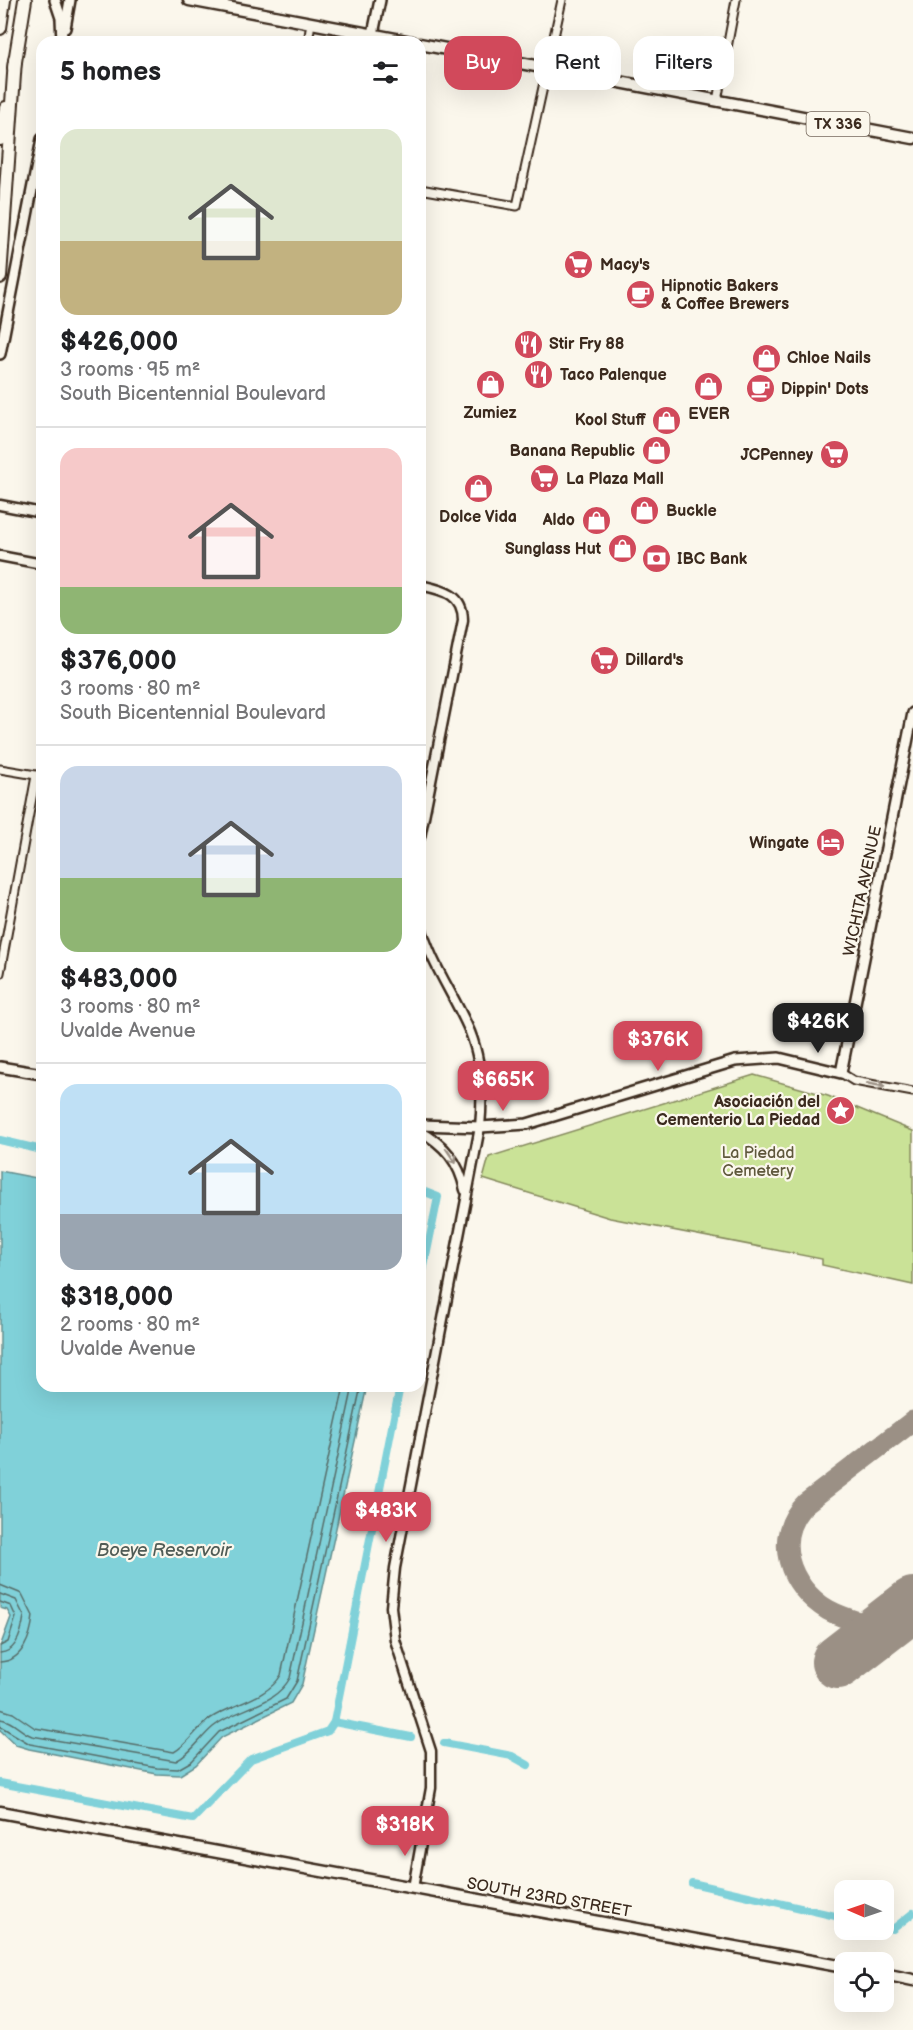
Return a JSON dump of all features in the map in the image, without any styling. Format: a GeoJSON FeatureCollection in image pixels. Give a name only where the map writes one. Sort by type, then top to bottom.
{"type":"FeatureCollection","features":[{"type":"Feature","properties":{"kind":"highway"},"geometry":{"type":"LineString","coordinates":[[0,13],[4,0]]}},
{"type":"Feature","properties":{"kind":"highway"},"geometry":{"type":"LineString","coordinates":[[0,28],[4,0]]}},
{"type":"Feature","properties":{"kind":"highway"},"geometry":{"type":"LineString","coordinates":[[0,140],[25,0]]}},
{"type":"Feature","properties":{"kind":"highway"},"geometry":{"type":"LineString","coordinates":[[0,276],[15,60]]}},
{"type":"Feature","properties":{"kind":"main road"},"geometry":{"type":"LineString","coordinates":[[55,0],[61,18],[62,36]]}},
{"type":"Feature","properties":{"kind":"main road"},"geometry":{"type":"LineString","coordinates":[[63,36],[70,0]]}},
{"type":"Feature","properties":{"kind":"main road"},"geometry":{"type":"LineString","coordinates":[[189,0],[383,36]]}},
{"type":"Feature","properties":{"kind":"main road"},"geometry":{"type":"LineString","coordinates":[[373,34],[380,0]]}},
{"type":"Feature","properties":{"kind":"main road","name":"TX 336"},"geometry":{"type":"LineString","coordinates":[[426,45],[534,66]]}},
{"type":"Feature","properties":{"kind":"main road","name":"TX 336"},"geometry":{"type":"LineString","coordinates":[[621,83],[913,138]]}},
{"type":"Feature","properties":{"kind":"main road"},"geometry":{"type":"LineString","coordinates":[[0,354],[36,170]]}},
{"type":"Feature","properties":{"kind":"main road","name":"WICHITA AVENUE"},"geometry":{"type":"LineString","coordinates":[[841,1073],[913,713]]}},
{"type":"Feature","properties":{"kind":"main road"},"geometry":{"type":"LineString","coordinates":[[426,1125],[480,1127],[527,1124],[735,1061],[779,1058],[841,1073]]}},
{"type":"Feature","properties":{"kind":"main road"},"geometry":{"type":"LineString","coordinates":[[0,1067],[36,1073]]}},
{"type":"Feature","properties":{"kind":"main road","name":"SOUTH 23RD STREET"},"geometry":{"type":"LineString","coordinates":[[0,1812],[834,1965]]}},
{"type":"Feature","properties":{"kind":"main road"},"geometry":{"type":"LineString","coordinates":[[894,1976],[913,1980]]}},
{"type":"Feature","properties":{"kind":"street"},"geometry":{"type":"LineString","coordinates":[[555,36],[562,0]]}},
{"type":"Feature","properties":{"kind":"street"},"geometry":{"type":"LineString","coordinates":[[717,101],[736,0]]}},
{"type":"Feature","properties":{"kind":"street"},"geometry":{"type":"LineString","coordinates":[[309,36],[311,23]]}},
{"type":"Feature","properties":{"kind":"street"},"geometry":{"type":"LineString","coordinates":[[426,190],[518,206],[544,90]]}},
{"type":"Feature","properties":{"kind":"street"},"geometry":{"type":"LineString","coordinates":[[0,505],[36,512]]}},
{"type":"Feature","properties":{"kind":"street"},"geometry":{"type":"LineString","coordinates":[[0,556],[36,563]]}},
{"type":"Feature","properties":{"kind":"street"},"geometry":{"type":"LineString","coordinates":[[426,586],[446,591],[458,600],[463,620],[426,807]]}},
{"type":"Feature","properties":{"kind":"street"},"geometry":{"type":"LineString","coordinates":[[0,769],[36,775]]}},
{"type":"Feature","properties":{"kind":"street"},"geometry":{"type":"LineString","coordinates":[[0,974],[36,796]]}},
{"type":"Feature","properties":{"kind":"street"},"geometry":{"type":"LineString","coordinates":[[413,1888],[431,1788],[431,1751],[395,1640],[391,1607],[395,1568],[465,1194],[480,1127],[481,1080],[473,1041],[453,997],[437,970],[426,940]]}},
{"type":"Feature","properties":{"kind":"street"},"geometry":{"type":"LineString","coordinates":[[841,1073],[854,1081],[913,1092]]}},
{"type":"Feature","properties":{"kind":"street"},"geometry":{"type":"LineString","coordinates":[[426,1134],[441,1143],[452,1157],[462,1175],[465,1194]]}},
{"type":"Feature","properties":{"kind":"green space","name":"La Piedad Cemetery"},"geometry":{"type":"Polygon","coordinates":[[[754,1075],[828,1096],[913,1131],[913,1285],[822,1265],[822,1259],[610,1218],[483,1179],[489,1157],[754,1075]]]}},
{"type":"Feature","properties":{"kind":"water","name":"Boeye Reservoir"},"geometry":{"type":"Polygon","coordinates":[[[0,1171],[36,1178],[36,1392],[366,1392],[302,1684],[291,1703],[222,1737],[196,1765],[180,1775],[157,1774],[16,1745],[0,1730],[0,1647],[11,1617],[7,1610],[0,1608],[0,1171]]]}},
{"type":"Feature","properties":{"kind":"waterway"},"geometry":{"type":"LineString","coordinates":[[0,1140],[36,1149]]}},
{"type":"Feature","properties":{"kind":"waterway"},"geometry":{"type":"LineString","coordinates":[[426,1192],[438,1197],[426,1256]]}},
{"type":"Feature","properties":{"kind":"waterway"},"geometry":{"type":"LineString","coordinates":[[0,1783],[193,1819],[251,1759],[328,1731],[334,1722],[399,1392]]}},
{"type":"Feature","properties":{"kind":"waterway"},"geometry":{"type":"LineString","coordinates":[[334,1722],[411,1737]]}},
{"type":"Feature","properties":{"kind":"waterway"},"geometry":{"type":"LineString","coordinates":[[444,1743],[512,1756],[528,1765]]}},
{"type":"Feature","properties":{"kind":"waterway"},"geometry":{"type":"LineString","coordinates":[[692,1883],[834,1916]]}},
{"type":"Feature","properties":{"kind":"waterway"},"geometry":{"type":"LineString","coordinates":[[894,1928],[913,1913]]}},
{"type":"Feature","properties":{"kind":"taxiway"},"geometry":{"type":"LineString","coordinates":[[880,1629],[828,1610],[814,1600],[803,1588],[789,1561],[787,1546],[789,1531],[795,1516],[806,1503],[913,1421]]}},
{"type":"Feature","properties":{"kind":"runway"},"geometry":{"type":"LineString","coordinates":[[838,1662],[913,1604]]}},
{"type":"Feature","properties":{"kind":"place","name":"Macy's"},"geometry":{"type":"Point","coordinates":[579,265]}},
{"type":"Feature","properties":{"kind":"place","name":"Hipnotic Bakers & Coffee Brewers"},"geometry":{"type":"Point","coordinates":[640,295]}},
{"type":"Feature","properties":{"kind":"place","name":"Stir Fry 88"},"geometry":{"type":"Point","coordinates":[528,344]}},
{"type":"Feature","properties":{"kind":"place","name":"Chloe Nails"},"geometry":{"type":"Point","coordinates":[766,358]}},
{"type":"Feature","properties":{"kind":"place","name":"Taco Palenque"},"geometry":{"type":"Point","coordinates":[539,375]}},
{"type":"Feature","properties":{"kind":"place","name":"Zumiez"},"geometry":{"type":"Point","coordinates":[490,385]}},
{"type":"Feature","properties":{"kind":"place","name":"EVER"},"geometry":{"type":"Point","coordinates":[709,386]}},
{"type":"Feature","properties":{"kind":"place","name":"Dippin' Dots"},"geometry":{"type":"Point","coordinates":[760,389]}},
{"type":"Feature","properties":{"kind":"place","name":"Kool Stuff"},"geometry":{"type":"Point","coordinates":[667,420]}},
{"type":"Feature","properties":{"kind":"place","name":"Banana Republic"},"geometry":{"type":"Point","coordinates":[656,451]}},
{"type":"Feature","properties":{"kind":"place","name":"JCPenney"},"geometry":{"type":"Point","coordinates":[834,455]}},
{"type":"Feature","properties":{"kind":"place","name":"La Plaza Mall"},"geometry":{"type":"Point","coordinates":[545,479]}},
{"type":"Feature","properties":{"kind":"place","name":"Dolce Vida"},"geometry":{"type":"Point","coordinates":[478,489]}},
{"type":"Feature","properties":{"kind":"place","name":"Buckle"},"geometry":{"type":"Point","coordinates":[645,511]}},
{"type":"Feature","properties":{"kind":"place","name":"Aldo"},"geometry":{"type":"Point","coordinates":[596,520]}},
{"type":"Feature","properties":{"kind":"place","name":"Sunglass Hut"},"geometry":{"type":"Point","coordinates":[622,549]}},
{"type":"Feature","properties":{"kind":"place","name":"IBC Bank"},"geometry":{"type":"Point","coordinates":[656,559]}},
{"type":"Feature","properties":{"kind":"place","name":"Dillard's"},"geometry":{"type":"Point","coordinates":[604,660]}},
{"type":"Feature","properties":{"kind":"place","name":"Wingate"},"geometry":{"type":"Point","coordinates":[830,843]}},
{"type":"Feature","properties":{"kind":"place","name":"Asociación del Cementerio La Piedad"},"geometry":{"type":"Point","coordinates":[841,1111]}}]}
